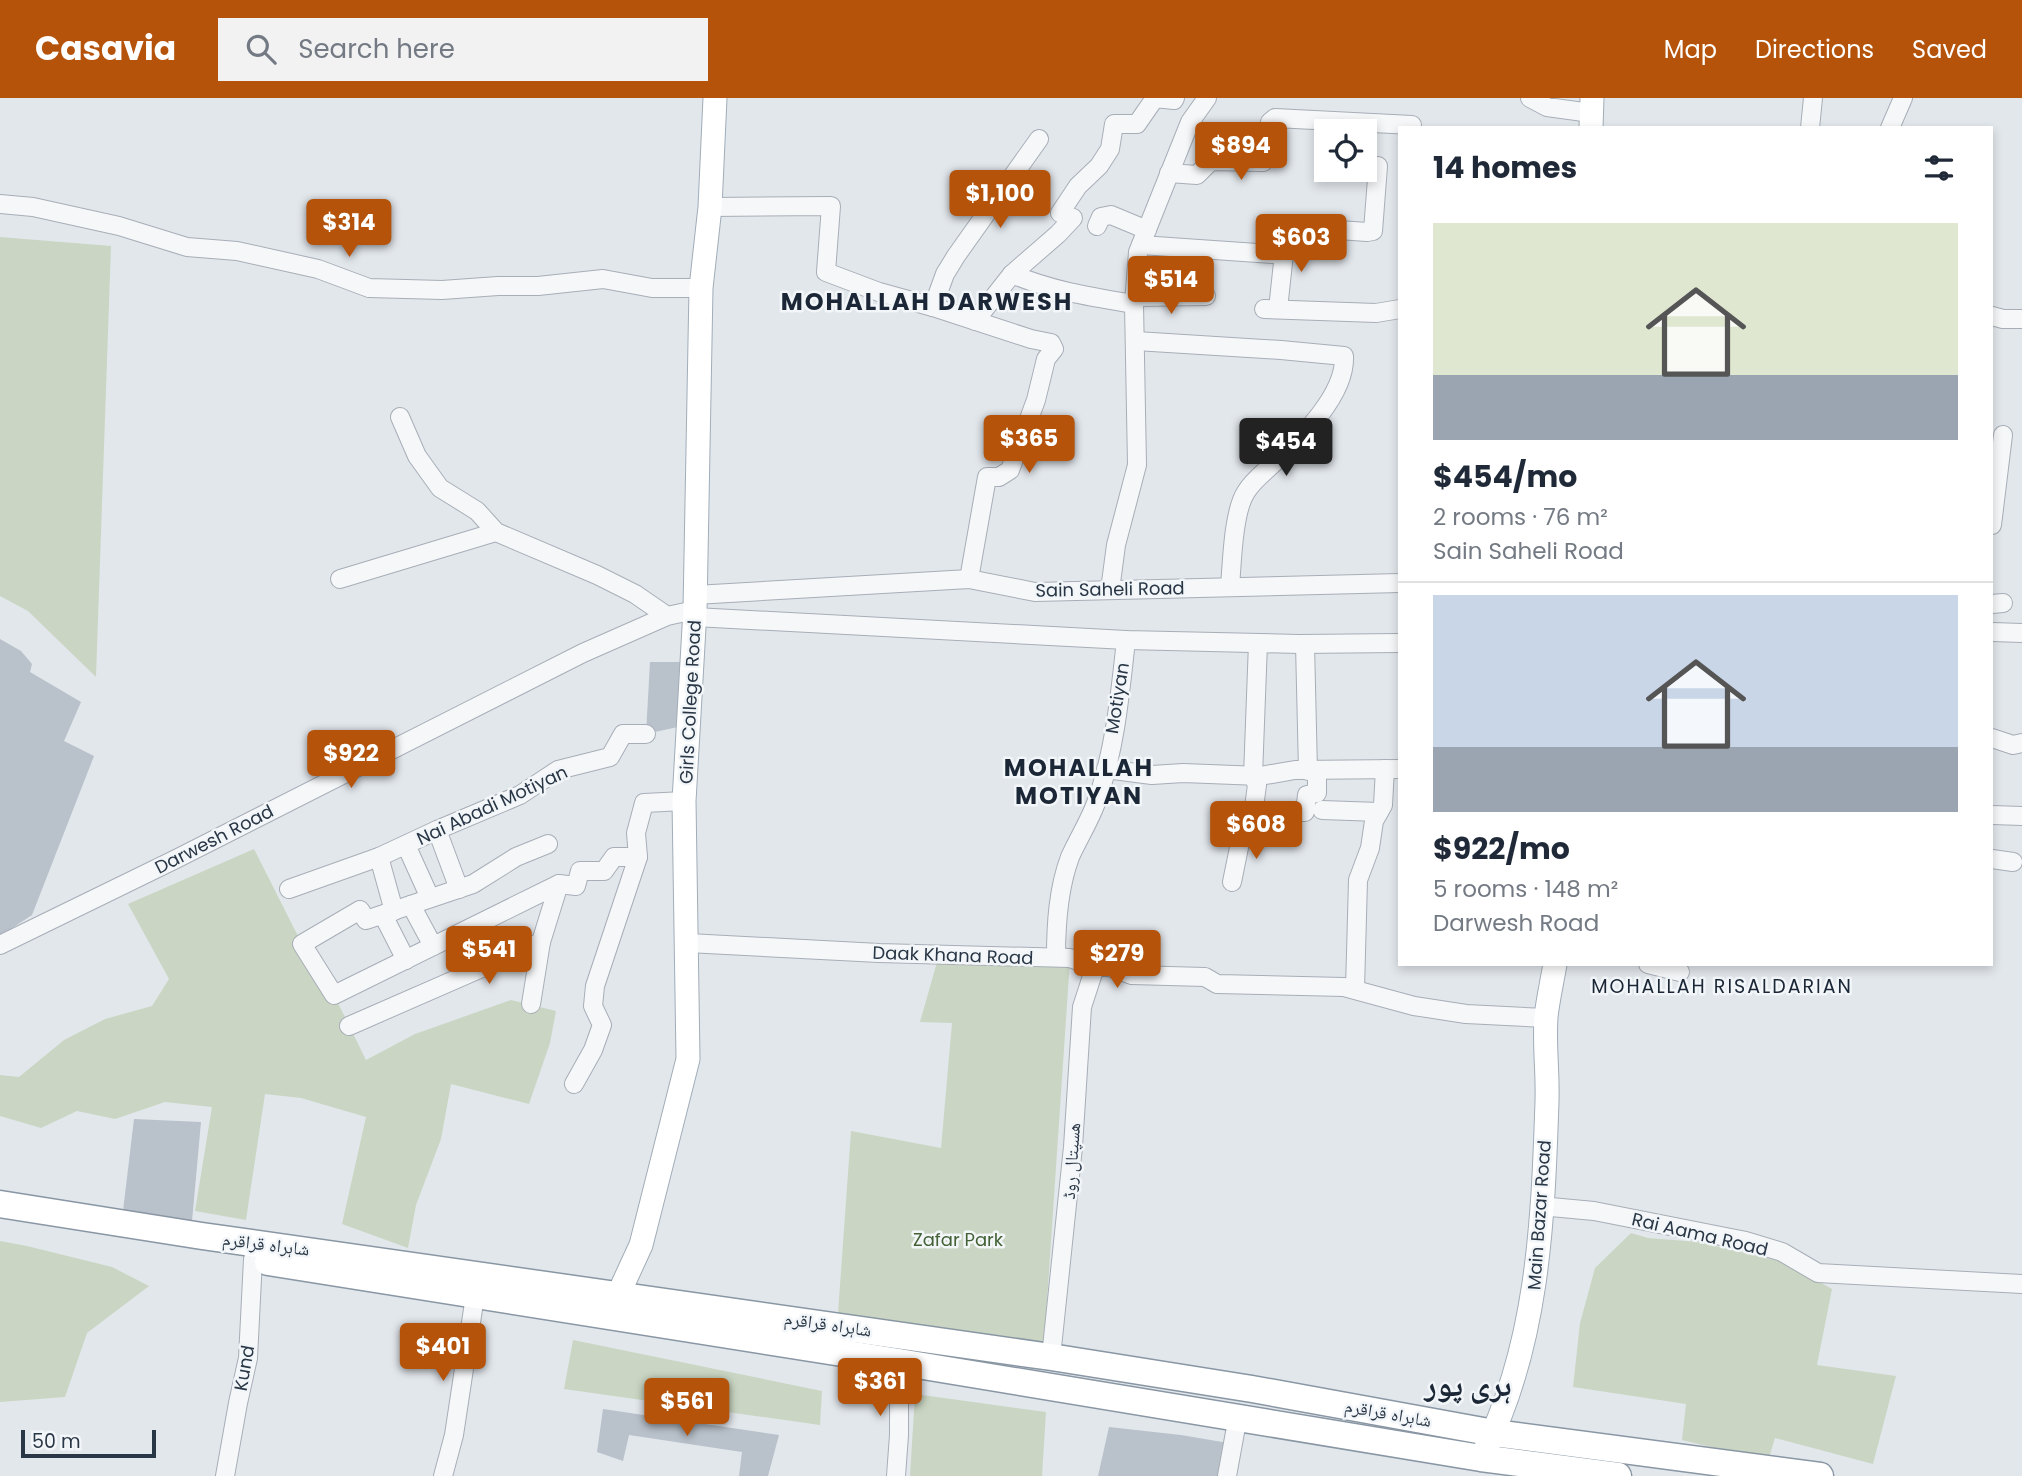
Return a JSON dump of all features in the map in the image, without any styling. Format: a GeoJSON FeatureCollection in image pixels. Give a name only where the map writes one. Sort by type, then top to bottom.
{"type":"FeatureCollection","features":[{"type":"Feature","properties":{"kind":"highway","name":"شاہراہ قراقرم"},"geometry":{"type":"LineString","coordinates":[[0,1204],[202,1236],[1051,1357],[1252,1389],[1494,1433],[1820,1476]]}},
{"type":"Feature","properties":{"kind":"highway","name":"شاہراہ قراقرم"},"geometry":{"type":"LineString","coordinates":[[0,1217],[475,1296],[1238,1416],[1478,1467],[1618,1476]]}},
{"type":"Feature","properties":{"kind":"main road","name":"Girls College Road"},"geometry":{"type":"LineString","coordinates":[[618,1295],[641,1244],[688,1059],[684,801],[695,608],[701,288],[710,207],[715,98]]}},
{"type":"Feature","properties":{"kind":"main road","name":"Main Bazar Road"},"geometry":{"type":"LineString","coordinates":[[1478,1467],[1511,1390],[1528,1326],[1537,1268],[1547,1100],[1546,1018],[1555,966]]}},
{"type":"Feature","properties":{"kind":"street"},"geometry":{"type":"LineString","coordinates":[[975,321],[1012,274],[1073,218],[1060,213],[1078,186],[1099,166],[1110,149],[1114,124],[1138,124],[1155,98],[1175,98]]}},
{"type":"Feature","properties":{"kind":"street"},"geometry":{"type":"LineString","coordinates":[[1110,590],[1116,545],[1137,465],[1135,300],[1138,252],[1190,122],[1207,98]]}},
{"type":"Feature","properties":{"kind":"street"},"geometry":{"type":"LineString","coordinates":[[1530,98],[1547,107],[1591,113]]}},
{"type":"Feature","properties":{"kind":"street"},"geometry":{"type":"LineString","coordinates":[[1810,126],[1813,98]]}},
{"type":"Feature","properties":{"kind":"street"},"geometry":{"type":"LineString","coordinates":[[1891,126],[1903,98]]}},
{"type":"Feature","properties":{"kind":"street"},"geometry":{"type":"LineString","coordinates":[[1169,173],[1197,176],[1210,161],[1263,162],[1270,122],[1275,118],[1412,125]]}},
{"type":"Feature","properties":{"kind":"street"},"geometry":{"type":"LineString","coordinates":[[933,307],[945,274],[956,256],[1039,139]]}},
{"type":"Feature","properties":{"kind":"street"},"geometry":{"type":"LineString","coordinates":[[1378,166],[1373,231],[1296,227],[1290,229],[1286,235],[1271,309],[1376,313],[1398,309]]}},
{"type":"Feature","properties":{"kind":"street"},"geometry":{"type":"LineString","coordinates":[[0,204],[33,207],[119,226],[187,247],[237,251],[318,269],[369,288],[442,290],[538,286],[603,279],[652,288],[701,288]]}},
{"type":"Feature","properties":{"kind":"street"},"geometry":{"type":"LineString","coordinates":[[710,207],[831,206],[826,272],[879,292],[1051,343],[1054,349],[1046,359],[1036,400],[1010,470],[999,477],[987,477],[969,579]]}},
{"type":"Feature","properties":{"kind":"street"},"geometry":{"type":"LineString","coordinates":[[1097,226],[1101,217],[1111,215],[1144,237],[1273,254]]}},
{"type":"Feature","properties":{"kind":"street"},"geometry":{"type":"LineString","coordinates":[[1012,274],[1065,292],[1135,300],[1206,296]]}},
{"type":"Feature","properties":{"kind":"street"},"geometry":{"type":"LineString","coordinates":[[1993,316],[2022,319]]}},
{"type":"Feature","properties":{"kind":"street"},"geometry":{"type":"LineString","coordinates":[[1136,341],[1344,356],[1339,384],[1319,414],[1301,437],[1253,482],[1244,494],[1232,555],[1230,587]]}},
{"type":"Feature","properties":{"kind":"street"},"geometry":{"type":"LineString","coordinates":[[400,417],[417,456],[440,488],[477,511],[496,532],[597,575],[635,594],[667,615]]}},
{"type":"Feature","properties":{"kind":"street"},"geometry":{"type":"LineString","coordinates":[[1993,517],[2003,435]]}},
{"type":"Feature","properties":{"kind":"street"},"geometry":{"type":"LineString","coordinates":[[340,579],[496,532]]}},
{"type":"Feature","properties":{"kind":"street","name":"Sain Saheli Road"},"geometry":{"type":"LineString","coordinates":[[695,608],[969,579],[1035,592],[1398,583]]}},
{"type":"Feature","properties":{"kind":"street"},"geometry":{"type":"LineString","coordinates":[[695,608],[1126,640],[1398,643]]}},
{"type":"Feature","properties":{"kind":"street","name":"Darwesh Road"},"geometry":{"type":"LineString","coordinates":[[0,945],[583,653],[667,615],[695,608]]}},
{"type":"Feature","properties":{"kind":"street"},"geometry":{"type":"LineString","coordinates":[[1993,632],[2022,633]]}},
{"type":"Feature","properties":{"kind":"street","name":"Motiyan"},"geometry":{"type":"LineString","coordinates":[[1056,957],[1059,900],[1070,858],[1096,804],[1118,716],[1126,640]]}},
{"type":"Feature","properties":{"kind":"street"},"geometry":{"type":"LineString","coordinates":[[1232,882],[1243,828],[1252,822],[1257,785],[1253,776],[1258,643]]}},
{"type":"Feature","properties":{"kind":"street"},"geometry":{"type":"LineString","coordinates":[[1253,811],[1304,812],[1307,795],[1317,793],[1304,644]]}},
{"type":"Feature","properties":{"kind":"street","name":"Nai Abadi Motiyan"},"geometry":{"type":"LineString","coordinates":[[289,889],[379,858],[436,830],[520,795],[558,770],[610,757],[623,734],[646,734]]}},
{"type":"Feature","properties":{"kind":"street"},"geometry":{"type":"LineString","coordinates":[[1993,738],[2013,745],[2022,743]]}},
{"type":"Feature","properties":{"kind":"street"},"geometry":{"type":"LineString","coordinates":[[1105,769],[1152,775],[1183,773],[1253,776],[1295,770],[1393,769],[1383,805],[1374,821],[1370,848],[1358,880],[1355,989]]}},
{"type":"Feature","properties":{"kind":"street"},"geometry":{"type":"LineString","coordinates":[[574,1084],[593,1050],[602,1025],[593,1006],[595,986],[638,856],[636,833],[645,803],[684,801]]}},
{"type":"Feature","properties":{"kind":"street"},"geometry":{"type":"LineString","coordinates":[[1322,810],[1379,812]]}},
{"type":"Feature","properties":{"kind":"street"},"geometry":{"type":"LineString","coordinates":[[1993,815],[2022,816]]}},
{"type":"Feature","properties":{"kind":"street"},"geometry":{"type":"LineString","coordinates":[[436,830],[459,889]]}},
{"type":"Feature","properties":{"kind":"street"},"geometry":{"type":"LineString","coordinates":[[548,844],[516,856],[473,884],[459,889],[366,920],[360,909],[302,944],[334,995],[559,884],[576,886],[580,871],[604,871],[614,856],[638,856]]}},
{"type":"Feature","properties":{"kind":"street"},"geometry":{"type":"LineString","coordinates":[[406,845],[430,898]]}},
{"type":"Feature","properties":{"kind":"street"},"geometry":{"type":"LineString","coordinates":[[379,858],[396,910],[406,960]]}},
{"type":"Feature","properties":{"kind":"street"},"geometry":{"type":"LineString","coordinates":[[1993,859],[2013,862]]}},
{"type":"Feature","properties":{"kind":"street"},"geometry":{"type":"LineString","coordinates":[[531,1004],[541,942],[559,884]]}},
{"type":"Feature","properties":{"kind":"street"},"geometry":{"type":"LineString","coordinates":[[396,910],[433,946]]}},
{"type":"Feature","properties":{"kind":"street"},"geometry":{"type":"LineString","coordinates":[[349,1026],[541,942]]}},
{"type":"Feature","properties":{"kind":"street","name":"Daak Khana Road"},"geometry":{"type":"LineString","coordinates":[[688,943],[879,953],[1070,958],[1132,975],[1205,977],[1217,984],[1344,987],[1414,1006],[1466,1014],[1546,1018]]}},
{"type":"Feature","properties":{"kind":"street"},"geometry":{"type":"LineString","coordinates":[[1656,966],[1680,972]]}},
{"type":"Feature","properties":{"kind":"street","name":"ھسپتال روڈ"},"geometry":{"type":"LineString","coordinates":[[1051,1357],[1071,1173],[1082,1007],[1095,967]]}},
{"type":"Feature","properties":{"kind":"street","name":"Rai Aama Road"},"geometry":{"type":"LineString","coordinates":[[1540,1206],[1594,1211],[1746,1241],[1782,1252],[1818,1273],[2022,1284]]}},
{"type":"Feature","properties":{"kind":"street","name":"Kund"},"geometry":{"type":"LineString","coordinates":[[225,1476],[248,1358],[253,1259]]}},
{"type":"Feature","properties":{"kind":"street"},"geometry":{"type":"LineString","coordinates":[[443,1476],[454,1435],[475,1296]]}},
{"type":"Feature","properties":{"kind":"street"},"geometry":{"type":"LineString","coordinates":[[896,1476],[899,1362]]}},
{"type":"Feature","properties":{"kind":"street"},"geometry":{"type":"LineString","coordinates":[[1227,1476],[1238,1416]]}},
{"type":"Feature","properties":{"kind":"green space"},"geometry":{"type":"Polygon","coordinates":[[[0,237],[111,246],[96,677],[28,611],[0,596],[0,237]]]}},
{"type":"Feature","properties":{"kind":"green space"},"geometry":{"type":"Polygon","coordinates":[[[254,849],[302,944],[334,995],[366,1060],[415,1034],[511,1000],[556,1011],[550,1043],[529,1104],[451,1084],[441,1139],[416,1205],[408,1248],[342,1224],[366,1117],[301,1098],[265,1094],[246,1220],[195,1211],[212,1107],[165,1102],[115,1119],[77,1111],[41,1128],[0,1116],[0,1075],[19,1077],[64,1040],[105,1019],[152,1006],[169,979],[128,904],[254,849]]]}},
{"type":"Feature","properties":{"kind":"green space","name":"Zafar Park"},"geometry":{"type":"Polygon","coordinates":[[[939,955],[1070,960],[1044,1345],[838,1313],[851,1131],[941,1148],[952,1023],[920,1022],[939,955]]]}},
{"type":"Feature","properties":{"kind":"green space"},"geometry":{"type":"Polygon","coordinates":[[[1631,1233],[1648,1238],[1699,1242],[1787,1263],[1832,1289],[1817,1365],[1896,1376],[1873,1464],[1775,1438],[1768,1461],[1682,1440],[1686,1404],[1573,1387],[1580,1323],[1595,1268],[1631,1233]]]}},
{"type":"Feature","properties":{"kind":"green space"},"geometry":{"type":"Polygon","coordinates":[[[0,1241],[112,1267],[149,1286],[87,1333],[65,1397],[0,1402],[0,1241]]]}},
{"type":"Feature","properties":{"kind":"green space"},"geometry":{"type":"Polygon","coordinates":[[[573,1340],[822,1391],[820,1425],[564,1389],[573,1340]]]}},
{"type":"Feature","properties":{"kind":"green space"},"geometry":{"type":"Polygon","coordinates":[[[915,1394],[1046,1412],[1042,1476],[910,1476],[915,1394]]]}},
{"type":"Feature","properties":{"kind":"building"},"geometry":{"type":"Polygon","coordinates":[[[0,639],[21,651],[32,664],[30,672],[81,702],[64,741],[94,756],[32,915],[0,936],[0,639]]]}},
{"type":"Feature","properties":{"kind":"building"},"geometry":{"type":"Polygon","coordinates":[[[650,662],[684,662],[682,726],[646,734],[650,662]]]}},
{"type":"Feature","properties":{"kind":"building"},"geometry":{"type":"Polygon","coordinates":[[[134,1119],[201,1122],[192,1221],[123,1211],[134,1119]]]}},
{"type":"Feature","properties":{"kind":"building"},"geometry":{"type":"Polygon","coordinates":[[[603,1409],[779,1435],[768,1476],[739,1476],[742,1452],[629,1435],[623,1461],[597,1452],[603,1409]]]}},
{"type":"Feature","properties":{"kind":"building"},"geometry":{"type":"Polygon","coordinates":[[[1109,1427],[1240,1445],[1234,1476],[1098,1476],[1109,1427]]]}},
{"type":"Feature","properties":{"kind":"district","name":"MOHALLAH DARWESH"},"geometry":{"type":"Point","coordinates":[927,301]}},
{"type":"Feature","properties":{"kind":"district","name":"MOHALLAH MOTIYAN"},"geometry":{"type":"Point","coordinates":[1079,781]}},
{"type":"Feature","properties":{"kind":"district","name":"MOHALLAH RISALDARIAN"},"geometry":{"type":"Point","coordinates":[1722,986]}},
{"type":"Feature","properties":{"kind":"district","name":"ہری پور"},"geometry":{"type":"Point","coordinates":[1468,1384]}}]}
